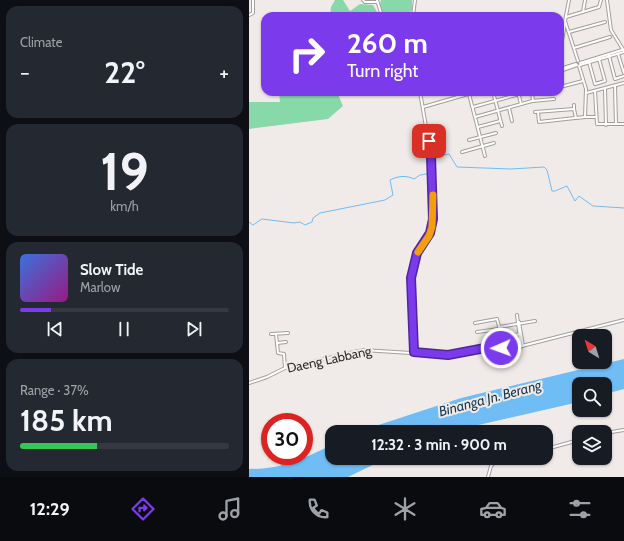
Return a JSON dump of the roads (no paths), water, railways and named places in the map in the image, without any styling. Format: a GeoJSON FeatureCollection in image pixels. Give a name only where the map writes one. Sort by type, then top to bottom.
{"type":"FeatureCollection","features":[{"type":"Feature","properties":{"kind":"street"},"geometry":{"type":"LineString","coordinates":[[249,16],[253,13],[253,0]]}},
{"type":"Feature","properties":{"kind":"street"},"geometry":{"type":"LineString","coordinates":[[363,0],[365,2],[377,1],[381,12]]}},
{"type":"Feature","properties":{"kind":"street"},"geometry":{"type":"LineString","coordinates":[[564,27],[569,0]]}},
{"type":"Feature","properties":{"kind":"street"},"geometry":{"type":"LineString","coordinates":[[583,12],[585,0]]}},
{"type":"Feature","properties":{"kind":"street"},"geometry":{"type":"LineString","coordinates":[[566,17],[599,7],[601,0]]}},
{"type":"Feature","properties":{"kind":"street"},"geometry":{"type":"LineString","coordinates":[[607,0],[610,26],[623,51]]}},
{"type":"Feature","properties":{"kind":"street"},"geometry":{"type":"LineString","coordinates":[[414,12],[416,1]]}},
{"type":"Feature","properties":{"kind":"street"},"geometry":{"type":"LineString","coordinates":[[565,21],[586,93],[585,117]]}},
{"type":"Feature","properties":{"kind":"street"},"geometry":{"type":"LineString","coordinates":[[569,32],[605,22]]}},
{"type":"Feature","properties":{"kind":"street"},"geometry":{"type":"LineString","coordinates":[[574,48],[610,37]]}},
{"type":"Feature","properties":{"kind":"street"},"geometry":{"type":"LineString","coordinates":[[578,64],[618,54],[623,51]]}},
{"type":"Feature","properties":{"kind":"street"},"geometry":{"type":"LineString","coordinates":[[564,69],[623,51]]}},
{"type":"Feature","properties":{"kind":"street"},"geometry":{"type":"LineString","coordinates":[[618,54],[624,73]]}},
{"type":"Feature","properties":{"kind":"street"},"geometry":{"type":"LineString","coordinates":[[609,56],[615,79],[624,76]]}},
{"type":"Feature","properties":{"kind":"street"},"geometry":{"type":"LineString","coordinates":[[589,62],[595,84],[605,81],[599,59]]}},
{"type":"Feature","properties":{"kind":"street"},"geometry":{"type":"LineString","coordinates":[[564,86],[583,80]]}},
{"type":"Feature","properties":{"kind":"street"},"geometry":{"type":"LineString","coordinates":[[586,93],[624,83]]}},
{"type":"Feature","properties":{"kind":"street"},"geometry":{"type":"LineString","coordinates":[[615,86],[616,125]]}},
{"type":"Feature","properties":{"kind":"street"},"geometry":{"type":"LineString","coordinates":[[605,89],[606,124]]}},
{"type":"Feature","properties":{"kind":"street"},"geometry":{"type":"LineString","coordinates":[[595,91],[595,117],[597,124],[624,124]]}},
{"type":"Feature","properties":{"kind":"street"},"geometry":{"type":"LineString","coordinates":[[414,352],[411,278],[417,253],[430,233],[433,219],[431,156],[421,96]]}},
{"type":"Feature","properties":{"kind":"street"},"geometry":{"type":"LineString","coordinates":[[423,108],[462,96]]}},
{"type":"Feature","properties":{"kind":"street"},"geometry":{"type":"LineString","coordinates":[[470,96],[485,156]]}},
{"type":"Feature","properties":{"kind":"street"},"geometry":{"type":"LineString","coordinates":[[494,96],[502,126]]}},
{"type":"Feature","properties":{"kind":"street"},"geometry":{"type":"LineString","coordinates":[[473,107],[509,96]]}},
{"type":"Feature","properties":{"kind":"street"},"geometry":{"type":"LineString","coordinates":[[519,96],[521,104]]}},
{"type":"Feature","properties":{"kind":"street"},"geometry":{"type":"LineString","coordinates":[[532,96],[533,101]]}},
{"type":"Feature","properties":{"kind":"street"},"geometry":{"type":"LineString","coordinates":[[475,118],[533,101],[554,99]]}},
{"type":"Feature","properties":{"kind":"street"},"geometry":{"type":"LineString","coordinates":[[574,105],[576,118]]}},
{"type":"Feature","properties":{"kind":"street"},"geometry":{"type":"LineString","coordinates":[[509,108],[513,121]]}},
{"type":"Feature","properties":{"kind":"street"},"geometry":{"type":"LineString","coordinates":[[575,110],[537,112],[539,122],[595,117]]}},
{"type":"Feature","properties":{"kind":"street"},"geometry":{"type":"LineString","coordinates":[[478,127],[501,121]]}},
{"type":"Feature","properties":{"kind":"street"},"geometry":{"type":"LineString","coordinates":[[469,140],[495,132]]}},
{"type":"Feature","properties":{"kind":"street"},"geometry":{"type":"LineString","coordinates":[[462,152],[494,143]]}},
{"type":"Feature","properties":{"kind":"street"},"geometry":{"type":"LineString","coordinates":[[517,315],[522,346]]}},
{"type":"Feature","properties":{"kind":"street"},"geometry":{"type":"LineString","coordinates":[[475,322],[497,319],[502,337],[520,334]]}},
{"type":"Feature","properties":{"kind":"street","name":"Daeng Labbang"},"geometry":{"type":"LineString","coordinates":[[591,329],[624,320]]}},
{"type":"Feature","properties":{"kind":"street"},"geometry":{"type":"LineString","coordinates":[[477,332],[518,323],[535,321]]}},
{"type":"Feature","properties":{"kind":"street"},"geometry":{"type":"LineString","coordinates":[[271,334],[288,333]]}},
{"type":"Feature","properties":{"kind":"street"},"geometry":{"type":"LineString","coordinates":[[276,334],[278,354],[284,354],[285,368]]}},
{"type":"Feature","properties":{"kind":"street","name":"Daeng Labbang"},"geometry":{"type":"LineString","coordinates":[[249,383],[267,377],[285,368],[363,350],[448,355],[485,348],[522,346],[572,334]]}},
{"type":"Feature","properties":{"kind":"street"},"geometry":{"type":"LineString","coordinates":[[277,343],[286,342]]}},
{"type":"Feature","properties":{"kind":"street"},"geometry":{"type":"LineString","coordinates":[[612,432],[624,430]]}},
{"type":"Feature","properties":{"kind":"street"},"geometry":{"type":"LineString","coordinates":[[553,448],[572,442]]}},
{"type":"Feature","properties":{"kind":"street"},"geometry":{"type":"LineString","coordinates":[[489,477],[492,465]]}},
{"type":"Feature","properties":{"kind":"water","name":"Binanga Jn. Berang"},"geometry":{"type":"Polygon","coordinates":[[[624,359],[624,389],[612,392],[612,377],[572,377],[572,404],[478,425],[378,425],[461,398],[582,369],[612,369],[612,362],[624,359]]]}},
{"type":"Feature","properties":{"kind":"water"},"geometry":{"type":"Polygon","coordinates":[[[325,448],[325,465],[373,465],[348,477],[249,477],[249,469],[261,469],[282,465],[313,465],[313,454],[325,448]]]}},
{"type":"Feature","properties":{"kind":"waterway"},"geometry":{"type":"LineString","coordinates":[[432,168],[433,157],[449,154],[457,167],[511,169],[544,167],[547,170],[552,191],[567,186],[575,201],[579,196],[593,206],[624,208]]}},
{"type":"Feature","properties":{"kind":"waterway"},"geometry":{"type":"LineString","coordinates":[[249,222],[253,225],[262,219],[294,223],[300,222],[305,225],[312,222],[313,218],[320,213],[385,200],[393,195],[390,180],[399,177],[414,179],[420,175],[432,173]]}}]}
